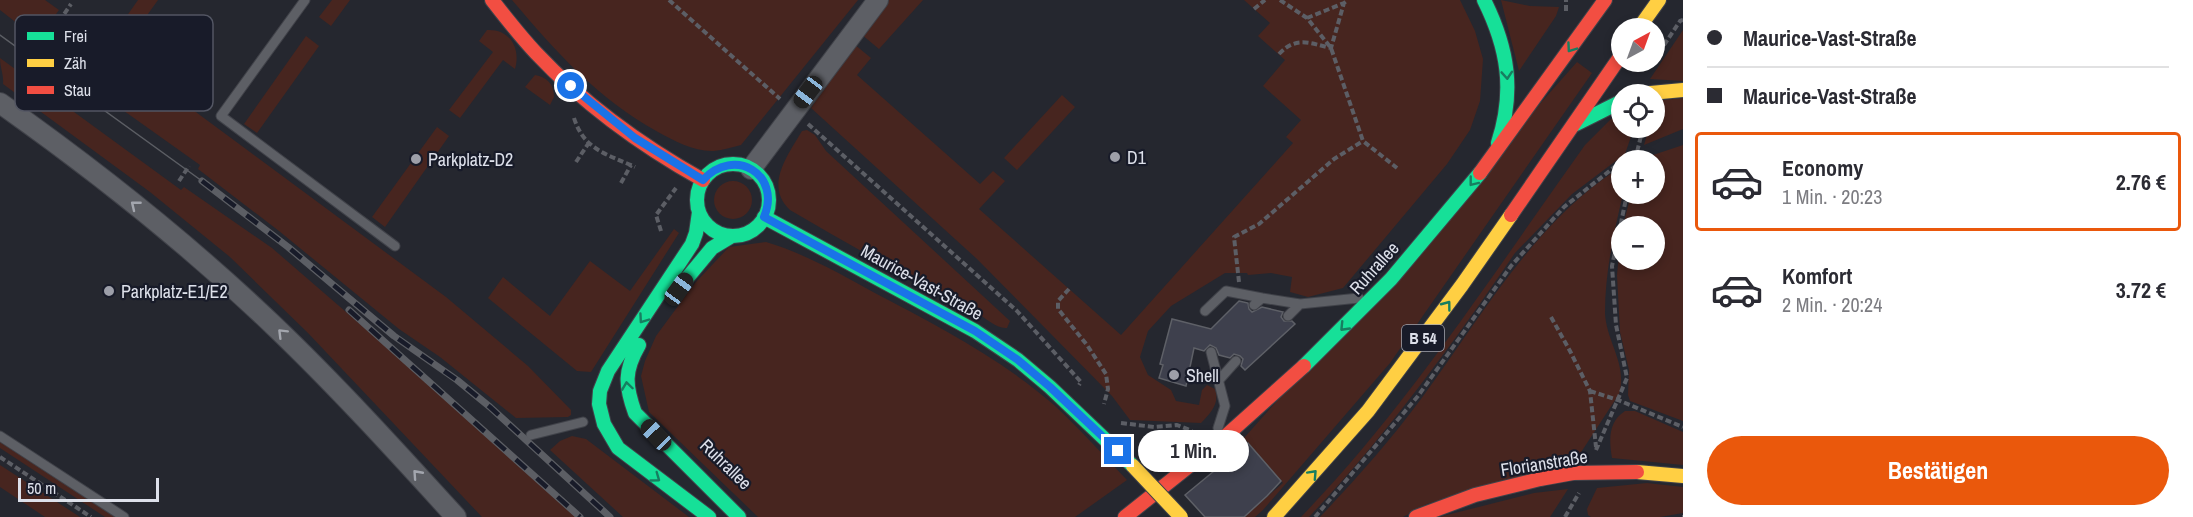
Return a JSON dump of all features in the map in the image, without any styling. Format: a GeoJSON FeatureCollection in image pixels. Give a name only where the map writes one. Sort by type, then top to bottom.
{"type":"FeatureCollection","features":[{"type":"Feature","properties":{"kind":"main road"},"geometry":{"type":"LineString","coordinates":[[492,0],[550,68],[593,105],[635,138],[703,180]]}},
{"type":"Feature","properties":{"kind":"main road"},"geometry":{"type":"LineString","coordinates":[[1484,0],[1503,42],[1508,88],[1505,122],[1492,157]]}},
{"type":"Feature","properties":{"kind":"main road","name":"Ruhrallee"},"geometry":{"type":"LineString","coordinates":[[1125,517],[1213,448],[1294,377],[1375,295],[1453,206],[1492,157],[1537,98],[1605,0]]}},
{"type":"Feature","properties":{"kind":"main road"},"geometry":{"type":"LineString","coordinates":[[1646,18],[1659,0]]}},
{"type":"Feature","properties":{"kind":"main road","name":"B 54"},"geometry":{"type":"LineString","coordinates":[[1274,517],[1368,411],[1462,285],[1611,70]]}},
{"type":"Feature","properties":{"kind":"main road"},"geometry":{"type":"LineString","coordinates":[[1665,91],[1683,90]]}},
{"type":"Feature","properties":{"kind":"main road"},"geometry":{"type":"LineString","coordinates":[[1568,131],[1584,119],[1611,106]]}},
{"type":"Feature","properties":{"kind":"main road"},"geometry":{"type":"LineString","coordinates":[[709,517],[618,448],[602,418],[599,394],[614,361],[656,301],[693,240],[698,226],[697,194],[703,180],[710,172],[728,164],[744,165],[762,179],[769,202],[764,217],[755,228],[719,241],[707,251],[637,347],[628,364],[625,378],[627,393],[635,413],[739,517]]}},
{"type":"Feature","properties":{"kind":"main road"},"geometry":{"type":"LineString","coordinates":[[699,212],[707,225],[715,231],[732,236]]}},
{"type":"Feature","properties":{"kind":"main road","name":"Maurice-Vast-Straße"},"geometry":{"type":"LineString","coordinates":[[764,217],[975,331],[1018,360],[1050,387],[1133,466],[1181,517]]}},
{"type":"Feature","properties":{"kind":"main road","name":"Florianstraße"},"geometry":{"type":"LineString","coordinates":[[1416,517],[1475,495],[1573,473],[1637,472],[1683,476]]}},
{"type":"Feature","properties":{"kind":"street"},"geometry":{"type":"LineString","coordinates":[[751,169],[878,0]]}},
{"type":"Feature","properties":{"kind":"street"},"geometry":{"type":"LineString","coordinates":[[0,103],[96,173],[229,284],[372,425],[456,517]]}},
{"type":"Feature","properties":{"kind":"lane"},"geometry":{"type":"LineString","coordinates":[[305,0],[221,116],[395,246]]}},
{"type":"Feature","properties":{"kind":"lane"},"geometry":{"type":"LineString","coordinates":[[1205,310],[1226,291],[1300,304],[1375,295]]}},
{"type":"Feature","properties":{"kind":"lane"},"geometry":{"type":"LineString","coordinates":[[1254,305],[1262,298]]}},
{"type":"Feature","properties":{"kind":"lane"},"geometry":{"type":"LineString","coordinates":[[1288,316],[1300,304]]}},
{"type":"Feature","properties":{"kind":"lane"},"geometry":{"type":"LineString","coordinates":[[1211,352],[1225,406],[1213,448]]}},
{"type":"Feature","properties":{"kind":"lane"},"geometry":{"type":"LineString","coordinates":[[1219,380],[1236,361]]}},
{"type":"Feature","properties":{"kind":"lane"},"geometry":{"type":"LineString","coordinates":[[531,435],[583,422]]}},
{"type":"Feature","properties":{"kind":"lane"},"geometry":{"type":"LineString","coordinates":[[0,436],[124,517]]}},
{"type":"Feature","properties":{"kind":"path"},"geometry":{"type":"LineString","coordinates":[[669,0],[1017,311],[1081,382]]}},
{"type":"Feature","properties":{"kind":"path"},"geometry":{"type":"LineString","coordinates":[[1254,9],[1264,0]]}},
{"type":"Feature","properties":{"kind":"path"},"geometry":{"type":"LineString","coordinates":[[1280,0],[1307,18],[1331,48],[1363,141],[1397,168]]}},
{"type":"Feature","properties":{"kind":"path"},"geometry":{"type":"LineString","coordinates":[[1307,18],[1346,1]]}},
{"type":"Feature","properties":{"kind":"path"},"geometry":{"type":"LineString","coordinates":[[1331,48],[1346,1]]}},
{"type":"Feature","properties":{"kind":"path"},"geometry":{"type":"LineString","coordinates":[[64,15],[71,4]]}},
{"type":"Feature","properties":{"kind":"path"},"geometry":{"type":"LineString","coordinates":[[1665,44],[1683,20]]}},
{"type":"Feature","properties":{"kind":"path"},"geometry":{"type":"LineString","coordinates":[[1279,54],[1288,44],[1305,42],[1331,48]]}},
{"type":"Feature","properties":{"kind":"path"},"geometry":{"type":"LineString","coordinates":[[579,110],[574,118],[578,131],[588,144],[594,149],[639,168]]}},
{"type":"Feature","properties":{"kind":"path"},"geometry":{"type":"LineString","coordinates":[[1241,294],[1234,237],[1259,224],[1334,159],[1363,141]]}},
{"type":"Feature","properties":{"kind":"path"},"geometry":{"type":"LineString","coordinates":[[576,162],[588,144]]}},
{"type":"Feature","properties":{"kind":"path"},"geometry":{"type":"LineString","coordinates":[[621,183],[631,165]]}},
{"type":"Feature","properties":{"kind":"path"},"geometry":{"type":"LineString","coordinates":[[179,181],[189,166]]}},
{"type":"Feature","properties":{"kind":"path"},"geometry":{"type":"LineString","coordinates":[[1315,517],[1418,396],[1510,266],[1564,207],[1611,170]]}},
{"type":"Feature","properties":{"kind":"path"},"geometry":{"type":"LineString","coordinates":[[661,231],[656,215],[672,193],[666,186]]}},
{"type":"Feature","properties":{"kind":"path"},"geometry":{"type":"LineString","coordinates":[[1551,317],[1590,391],[1596,448],[1627,378],[1616,326],[1612,266],[1626,204]]}},
{"type":"Feature","properties":{"kind":"path"},"geometry":{"type":"LineString","coordinates":[[1069,289],[1058,301],[1058,309],[1087,345],[1106,374],[1108,389],[1104,404]]}},
{"type":"Feature","properties":{"kind":"path"},"geometry":{"type":"LineString","coordinates":[[1590,391],[1683,427]]}},
{"type":"Feature","properties":{"kind":"path"},"geometry":{"type":"LineString","coordinates":[[1120,423],[1154,427],[1177,425],[1193,432]]}},
{"type":"Feature","properties":{"kind":"path"},"geometry":{"type":"LineString","coordinates":[[0,457],[91,517]]}},
{"type":"Feature","properties":{"kind":"path"},"geometry":{"type":"LineString","coordinates":[[1565,517],[1568,514],[1573,517]]}},
{"type":"Feature","properties":{"kind":"shaded area"},"geometry":{"type":"Polygon","coordinates":[[[0,0],[45,0],[59,10],[55,15],[15,15],[15,22],[0,10],[0,0]]]}},
{"type":"Feature","properties":{"kind":"shaded area"},"geometry":{"type":"Polygon","coordinates":[[[138,0],[158,0],[147,15],[128,15],[138,0]]]}},
{"type":"Feature","properties":{"kind":"shaded area"},"geometry":{"type":"Polygon","coordinates":[[[332,0],[350,0],[331,26],[319,17],[332,0]]]}},
{"type":"Feature","properties":{"kind":"shaded area"},"geometry":{"type":"Polygon","coordinates":[[[512,0],[858,0],[741,145],[707,151],[692,148],[658,132],[616,104],[562,56],[512,0]]]}},
{"type":"Feature","properties":{"kind":"shaded area"},"geometry":{"type":"Polygon","coordinates":[[[888,0],[923,0],[879,49],[861,34],[888,0]]]}},
{"type":"Feature","properties":{"kind":"shaded area"},"geometry":{"type":"Polygon","coordinates":[[[1244,0],[1460,0],[1475,31],[1483,59],[1480,101],[1470,130],[1447,164],[1343,288],[1308,297],[1290,292],[1292,277],[1271,273],[1248,275],[1247,273],[1225,273],[1171,306],[1148,331],[1140,357],[1148,375],[1171,390],[1176,401],[1199,405],[1202,390],[1207,385],[1215,389],[1215,403],[1211,412],[1201,423],[1130,420],[1112,396],[977,259],[811,108],[833,72],[854,44],[871,58],[857,75],[980,184],[993,171],[1005,181],[979,209],[1121,335],[1293,143],[1286,137],[1301,120],[1263,86],[1285,60],[1258,36],[1270,23],[1244,0]]]}},
{"type":"Feature","properties":{"kind":"shaded area"},"geometry":{"type":"Polygon","coordinates":[[[1501,0],[1530,6],[1559,7],[1556,16],[1519,71],[1501,0]]]}},
{"type":"Feature","properties":{"kind":"shaded area"},"geometry":{"type":"Polygon","coordinates":[[[487,30],[502,33],[512,41],[516,54],[515,69],[503,60],[460,118],[449,110],[493,52],[479,41],[487,30]]]}},
{"type":"Feature","properties":{"kind":"shaded area"},"geometry":{"type":"Polygon","coordinates":[[[1683,30],[1683,81],[1650,79],[1655,72],[1665,72],[1665,57],[1683,30]]]}},
{"type":"Feature","properties":{"kind":"shaded area"},"geometry":{"type":"Polygon","coordinates":[[[306,36],[319,46],[257,133],[244,124],[306,36]]]}},
{"type":"Feature","properties":{"kind":"shaded area"},"geometry":{"type":"Polygon","coordinates":[[[0,58],[15,69],[15,93],[3,84],[0,58]]]}},
{"type":"Feature","properties":{"kind":"shaded area"},"geometry":{"type":"Polygon","coordinates":[[[1577,62],[1592,73],[1390,363],[1263,510],[1255,517],[1244,517],[1283,483],[1244,438],[1577,62]]]}},
{"type":"Feature","properties":{"kind":"shaded area"},"geometry":{"type":"Polygon","coordinates":[[[535,75],[543,77],[551,85],[554,97],[550,105],[525,87],[535,75]]]}},
{"type":"Feature","properties":{"kind":"shaded area"},"geometry":{"type":"Polygon","coordinates":[[[1062,95],[1075,107],[1017,170],[1004,158],[1062,95]]]}},
{"type":"Feature","properties":{"kind":"shaded area"},"geometry":{"type":"Polygon","coordinates":[[[1683,98],[1683,129],[1665,136],[1665,100],[1683,98]]]}},
{"type":"Feature","properties":{"kind":"shaded area"},"geometry":{"type":"Polygon","coordinates":[[[40,111],[73,111],[181,190],[184,187],[272,248],[427,382],[576,517],[482,517],[308,333],[230,257],[150,192],[40,111]]]}},
{"type":"Feature","properties":{"kind":"shaded area"},"geometry":{"type":"Polygon","coordinates":[[[124,111],[194,111],[446,297],[528,366],[571,410],[571,415],[568,417],[516,418],[440,357],[399,329],[279,231],[198,169],[200,165],[124,111]]]}},
{"type":"Feature","properties":{"kind":"shaded area"},"geometry":{"type":"Polygon","coordinates":[[[1611,119],[1611,138],[1631,138],[1626,150],[1611,150],[1611,165],[1572,194],[1515,253],[1442,356],[1365,455],[1309,517],[1301,517],[1341,474],[1415,383],[1585,145],[1611,119]]]}},
{"type":"Feature","properties":{"kind":"shaded area"},"geometry":{"type":"Polygon","coordinates":[[[437,127],[449,136],[385,227],[372,217],[437,127]]]}},
{"type":"Feature","properties":{"kind":"shaded area"},"geometry":{"type":"Polygon","coordinates":[[[807,130],[815,135],[826,151],[1010,321],[1007,328],[995,325],[790,210],[782,201],[779,191],[781,170],[802,131],[807,130]]]}},
{"type":"Feature","properties":{"kind":"shaded area"},"geometry":{"type":"Polygon","coordinates":[[[1646,138],[1661,138],[1644,145],[1646,138]]]}},
{"type":"Feature","properties":{"kind":"shaded area"},"geometry":{"type":"Polygon","coordinates":[[[1683,145],[1683,421],[1630,401],[1628,395],[1629,370],[1620,332],[1617,270],[1665,270],[1665,216],[1626,216],[1628,204],[1665,204],[1665,151],[1683,145]]]}},
{"type":"Feature","properties":{"kind":"shaded area"},"geometry":{"type":"Polygon","coordinates":[[[1611,174],[1611,204],[1621,204],[1618,216],[1611,216],[1611,250],[1605,313],[1619,363],[1621,383],[1619,394],[1576,460],[1427,504],[1403,517],[1320,517],[1409,415],[1534,244],[1588,191],[1611,174]]]}},
{"type":"Feature","properties":{"kind":"shaded area"},"geometry":{"type":"Polygon","coordinates":[[[733,181],[747,186],[752,200],[747,214],[733,219],[719,214],[714,200],[719,186],[733,181]]]}},
{"type":"Feature","properties":{"kind":"shaded area"},"geometry":{"type":"Polygon","coordinates":[[[674,229],[679,233],[591,372],[577,371],[488,298],[503,277],[550,316],[590,261],[630,291],[674,229]]]}},
{"type":"Feature","properties":{"kind":"shaded area"},"geometry":{"type":"Polygon","coordinates":[[[766,242],[834,271],[990,357],[1054,405],[1127,480],[1075,517],[758,517],[649,412],[641,376],[656,336],[695,283],[729,247],[766,242]]]}},
{"type":"Feature","properties":{"kind":"shaded area"},"geometry":{"type":"Polygon","coordinates":[[[1625,411],[1635,411],[1683,432],[1683,465],[1612,458],[1611,432],[1615,420],[1625,411]]]}},
{"type":"Feature","properties":{"kind":"shaded area"},"geometry":{"type":"Polygon","coordinates":[[[572,436],[586,439],[689,517],[623,517],[550,450],[560,441],[572,436]]]}},
{"type":"Feature","properties":{"kind":"shaded area"},"geometry":{"type":"Polygon","coordinates":[[[0,441],[115,517],[105,517],[0,448],[0,441]]]}},
{"type":"Feature","properties":{"kind":"shaded area"},"geometry":{"type":"Polygon","coordinates":[[[0,465],[80,517],[45,517],[0,487],[0,465]]]}},
{"type":"Feature","properties":{"kind":"shaded area"},"geometry":{"type":"Polygon","coordinates":[[[1647,483],[1683,487],[1683,513],[1660,517],[1591,517],[1588,515],[1587,509],[1597,488],[1647,483]]]}},
{"type":"Feature","properties":{"kind":"shaded area"},"geometry":{"type":"Polygon","coordinates":[[[1568,489],[1550,517],[1439,517],[1534,493],[1568,489]]]}},
{"type":"Feature","properties":{"kind":"building"},"geometry":{"type":"Polygon","coordinates":[[[1239,301],[1248,303],[1252,312],[1262,307],[1283,312],[1281,317],[1284,321],[1292,321],[1295,324],[1245,370],[1241,366],[1243,359],[1240,356],[1234,354],[1230,358],[1219,355],[1216,348],[1210,345],[1204,351],[1194,348],[1186,386],[1159,378],[1163,365],[1160,364],[1172,319],[1211,329],[1239,301]]]}},
{"type":"Feature","properties":{"kind":"building"},"geometry":{"type":"Polygon","coordinates":[[[1248,443],[1281,481],[1244,517],[1205,517],[1185,495],[1248,443]]]}},
{"type":"Feature","properties":{"kind":"tram line"},"geometry":{"type":"LineString","coordinates":[[0,35],[15,46]]}},
{"type":"Feature","properties":{"kind":"tram line"},"geometry":{"type":"LineString","coordinates":[[105,111],[202,181]]}},
{"type":"Feature","properties":{"kind":"railway"},"geometry":{"type":"LineString","coordinates":[[202,181],[288,247],[394,336],[457,380],[490,407],[610,517]]}},
{"type":"Feature","properties":{"kind":"railway"},"geometry":{"type":"LineString","coordinates":[[349,310],[580,517]]}},
{"type":"Feature","properties":{"kind":"traffic: fast"},"geometry":{"type":"LineString","coordinates":[[1484,0],[1499,35],[1506,70],[1506,105],[1498,143]]}},
{"type":"Feature","properties":{"kind":"traffic: fast"},"geometry":{"type":"LineString","coordinates":[[1576,124],[1611,106]]}},
{"type":"Feature","properties":{"kind":"traffic: fast"},"geometry":{"type":"LineString","coordinates":[[733,164],[753,170],[763,180],[769,200],[763,220],[753,230],[733,236],[713,230],[703,220],[697,200],[703,180],[713,170],[733,164]]}},
{"type":"Feature","properties":{"kind":"traffic: fast"},"geometry":{"type":"LineString","coordinates":[[1304,366],[1391,279],[1480,173]]}},
{"type":"Feature","properties":{"kind":"traffic: fast"},"geometry":{"type":"LineString","coordinates":[[699,212],[692,244],[608,371],[600,391],[599,404],[604,424],[618,448],[709,517]]}},
{"type":"Feature","properties":{"kind":"traffic: fast"},"geometry":{"type":"LineString","coordinates":[[764,217],[975,331],[1018,360],[1050,387],[1133,466]]}},
{"type":"Feature","properties":{"kind":"traffic: fast"},"geometry":{"type":"LineString","coordinates":[[688,277],[712,248],[732,236]]}},
{"type":"Feature","properties":{"kind":"traffic: fast"},"geometry":{"type":"LineString","coordinates":[[639,345],[634,354],[628,378],[629,394],[635,413],[739,517]]}},
{"type":"Feature","properties":{"kind":"traffic: slow"},"geometry":{"type":"LineString","coordinates":[[1646,18],[1659,0]]}},
{"type":"Feature","properties":{"kind":"traffic: slow"},"geometry":{"type":"LineString","coordinates":[[1665,92],[1683,90]]}},
{"type":"Feature","properties":{"kind":"traffic: slow"},"geometry":{"type":"LineString","coordinates":[[1274,517],[1368,411],[1511,215]]}},
{"type":"Feature","properties":{"kind":"traffic: slow"},"geometry":{"type":"LineString","coordinates":[[1133,466],[1181,517]]}},
{"type":"Feature","properties":{"kind":"traffic: slow"},"geometry":{"type":"LineString","coordinates":[[1637,472],[1683,476]]}},
{"type":"Feature","properties":{"kind":"traffic: jam"},"geometry":{"type":"LineString","coordinates":[[492,0],[530,47],[574,90],[636,138],[703,180]]}},
{"type":"Feature","properties":{"kind":"traffic: jam"},"geometry":{"type":"LineString","coordinates":[[1480,173],[1605,0]]}},
{"type":"Feature","properties":{"kind":"traffic: jam"},"geometry":{"type":"LineString","coordinates":[[1511,215],[1611,70]]}},
{"type":"Feature","properties":{"kind":"traffic: jam"},"geometry":{"type":"LineString","coordinates":[[1125,517],[1218,443],[1304,366]]}},
{"type":"Feature","properties":{"kind":"traffic: jam"},"geometry":{"type":"LineString","coordinates":[[1540,479],[1573,473],[1637,472]]}},
{"type":"Feature","properties":{"kind":"traffic: jam"},"geometry":{"type":"LineString","coordinates":[[1416,517],[1475,495],[1540,479]]}},
{"type":"Feature","properties":{"kind":"place","name":"D1"},"geometry":{"type":"Point","coordinates":[1115,157]}},
{"type":"Feature","properties":{"kind":"place","name":"Parkplatz-D2"},"geometry":{"type":"Point","coordinates":[416,159]}},
{"type":"Feature","properties":{"kind":"place","name":"Parkplatz-E1/E2"},"geometry":{"type":"Point","coordinates":[109,291]}},
{"type":"Feature","properties":{"kind":"place","name":"Shell"},"geometry":{"type":"Point","coordinates":[1174,375]}},
{"type":"Feature","properties":{"kind":"route"},"geometry":{"type":"LineString","coordinates":[[571,86],[635,138],[703,180],[710,172],[728,164],[744,165],[751,169],[762,179],[768,194],[769,202],[764,217],[975,331],[1018,360],[1088,421],[1118,451]]}}]}
